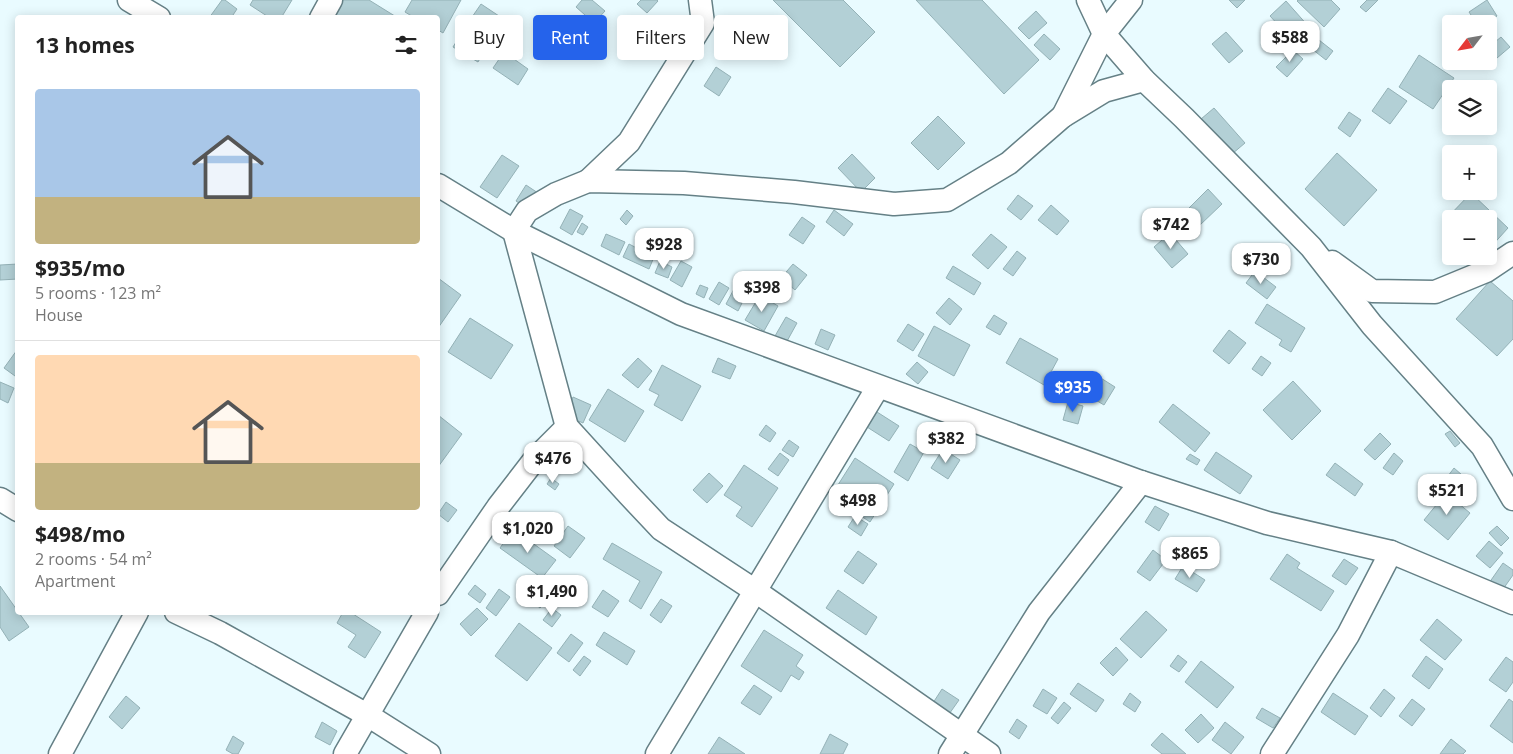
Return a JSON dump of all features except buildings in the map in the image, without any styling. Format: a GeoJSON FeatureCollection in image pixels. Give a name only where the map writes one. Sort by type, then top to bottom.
{"type":"FeatureCollection","features":[{"type":"Feature","properties":{"kind":"street"},"geometry":{"type":"LineString","coordinates":[[129,0],[155,15]]}},
{"type":"Feature","properties":{"kind":"street"},"geometry":{"type":"LineString","coordinates":[[324,15],[331,0]]}},
{"type":"Feature","properties":{"kind":"street"},"geometry":{"type":"LineString","coordinates":[[700,0],[703,23],[629,142],[588,181],[556,194],[527,211],[514,232],[567,427],[661,529],[754,590],[955,745],[988,754]]}},
{"type":"Feature","properties":{"kind":"street"},"geometry":{"type":"LineString","coordinates":[[1088,0],[1104,34],[1144,80],[1311,247],[1372,325],[1482,446],[1513,499]]}},
{"type":"Feature","properties":{"kind":"street"},"geometry":{"type":"LineString","coordinates":[[1063,116],[1104,34],[1130,0]]}},
{"type":"Feature","properties":{"kind":"street"},"geometry":{"type":"LineString","coordinates":[[588,181],[684,183],[794,192],[894,204],[947,200],[1009,163],[1063,116],[1104,91],[1144,80]]}},
{"type":"Feature","properties":{"kind":"street"},"geometry":{"type":"LineString","coordinates":[[440,186],[514,232],[681,314],[1141,482],[1267,523],[1391,552],[1512,600]]}},
{"type":"Feature","properties":{"kind":"street"},"geometry":{"type":"LineString","coordinates":[[1311,247],[1372,291],[1403,293],[1435,292],[1486,271],[1513,253]]}},
{"type":"Feature","properties":{"kind":"street"},"geometry":{"type":"LineString","coordinates":[[657,754],[754,590],[878,387]]}},
{"type":"Feature","properties":{"kind":"street"},"geometry":{"type":"LineString","coordinates":[[440,591],[503,500],[535,459],[567,427]]}},
{"type":"Feature","properties":{"kind":"street"},"geometry":{"type":"LineString","coordinates":[[955,745],[1039,612],[1141,482]]}},
{"type":"Feature","properties":{"kind":"street"},"geometry":{"type":"LineString","coordinates":[[0,498],[15,508]]}},
{"type":"Feature","properties":{"kind":"street"},"geometry":{"type":"LineString","coordinates":[[1272,754],[1348,635],[1391,552]]}},
{"type":"Feature","properties":{"kind":"street"},"geometry":{"type":"LineString","coordinates":[[60,754],[135,615]]}},
{"type":"Feature","properties":{"kind":"street"},"geometry":{"type":"LineString","coordinates":[[182,615],[220,633],[369,716],[429,754]]}},
{"type":"Feature","properties":{"kind":"street"},"geometry":{"type":"LineString","coordinates":[[345,754],[369,716],[425,615]]}}]}
